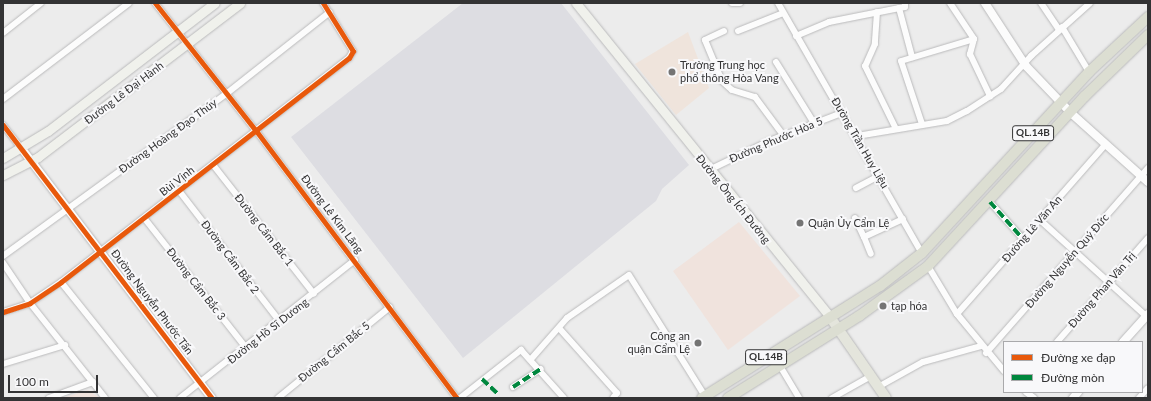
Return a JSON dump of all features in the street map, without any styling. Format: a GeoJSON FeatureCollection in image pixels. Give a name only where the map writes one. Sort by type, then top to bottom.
{"type":"FeatureCollection","features":[{"type":"Feature","properties":{"kind":"highway","name":"QL.14B"},"geometry":{"type":"LineString","coordinates":[[704,397],[830,317],[922,253],[1060,102],[1089,72],[1148,17]]}},
{"type":"Feature","properties":{"kind":"highway","name":"QL.14B"},"geometry":{"type":"LineString","coordinates":[[728,398],[839,329],[928,266],[990,202],[1071,113],[1148,35]]}},
{"type":"Feature","properties":{"kind":"main road","name":"Đường Lê Đại Hành"},"geometry":{"type":"LineString","coordinates":[[3,158],[22,150],[178,33],[215,3]]}},
{"type":"Feature","properties":{"kind":"main road","name":"Đường Lê Đại Hành"},"geometry":{"type":"LineString","coordinates":[[3,175],[30,162],[187,47],[240,3]]}},
{"type":"Feature","properties":{"kind":"main road","name":"Đường Ông Ích Đường"},"geometry":{"type":"LineString","coordinates":[[576,3],[709,170],[830,317],[886,398]]}},
{"type":"Feature","properties":{"kind":"street"},"geometry":{"type":"LineString","coordinates":[[3,33],[41,3]]}},
{"type":"Feature","properties":{"kind":"street"},"geometry":{"type":"LineString","coordinates":[[3,99],[129,3]]}},
{"type":"Feature","properties":{"kind":"street","name":"Đường Lê Kim Lăng"},"geometry":{"type":"LineString","coordinates":[[155,3],[187,47],[257,132],[458,398]]}},
{"type":"Feature","properties":{"kind":"street"},"geometry":{"type":"LineString","coordinates":[[323,3],[330,12]]}},
{"type":"Feature","properties":{"kind":"street"},"geometry":{"type":"LineString","coordinates":[[732,3],[740,3]]}},
{"type":"Feature","properties":{"kind":"street","name":"Đường Trần Huy Liệu"},"geometry":{"type":"LineString","coordinates":[[778,3],[781,14],[844,112],[922,253]]}},
{"type":"Feature","properties":{"kind":"street"},"geometry":{"type":"LineString","coordinates":[[796,36],[828,22],[905,7],[905,3]]}},
{"type":"Feature","properties":{"kind":"street"},"geometry":{"type":"LineString","coordinates":[[950,3],[974,40],[970,54],[990,96]]}},
{"type":"Feature","properties":{"kind":"street"},"geometry":{"type":"LineString","coordinates":[[985,3],[1026,66],[1071,113],[1148,182]]}},
{"type":"Feature","properties":{"kind":"street"},"geometry":{"type":"LineString","coordinates":[[1041,3],[1061,28],[1089,72]]}},
{"type":"Feature","properties":{"kind":"street"},"geometry":{"type":"LineString","coordinates":[[857,136],[894,127],[947,121],[990,96],[1026,66],[1031,56],[1090,3]]}},
{"type":"Feature","properties":{"kind":"street"},"geometry":{"type":"LineString","coordinates":[[899,8],[912,57]]}},
{"type":"Feature","properties":{"kind":"street","name":"Bùi Vịnh"},"geometry":{"type":"LineString","coordinates":[[3,312],[30,303],[61,282],[214,166],[349,58],[353,50],[330,12]]}},
{"type":"Feature","properties":{"kind":"street","name":"Đường Hoàng Đạo Thúy"},"geometry":{"type":"LineString","coordinates":[[3,256],[226,94],[330,12]]}},
{"type":"Feature","properties":{"kind":"street"},"geometry":{"type":"LineString","coordinates":[[877,12],[875,44],[865,66],[894,127]]}},
{"type":"Feature","properties":{"kind":"street"},"geometry":{"type":"LineString","coordinates":[[738,31],[781,14]]}},
{"type":"Feature","properties":{"kind":"street"},"geometry":{"type":"LineString","coordinates":[[724,31],[705,40],[722,81],[732,90],[755,97],[784,135]]}},
{"type":"Feature","properties":{"kind":"street"},"geometry":{"type":"LineString","coordinates":[[922,124],[901,61],[912,57],[945,51],[974,40]]}},
{"type":"Feature","properties":{"kind":"street"},"geometry":{"type":"LineString","coordinates":[[776,62],[814,123]]}},
{"type":"Feature","properties":{"kind":"street","name":"Đường Phước Hòa 5"},"geometry":{"type":"LineString","coordinates":[[709,170],[784,135],[844,112]]}},
{"type":"Feature","properties":{"kind":"street"},"geometry":{"type":"LineString","coordinates":[[3,125],[22,150]]}},
{"type":"Feature","properties":{"kind":"street","name":"Đường Lê Văn An"},"geometry":{"type":"LineString","coordinates":[[957,314],[1106,144]]}},
{"type":"Feature","properties":{"kind":"street","name":"Đường Nguyễn Phước Tấn"},"geometry":{"type":"LineString","coordinates":[[22,150],[66,210],[101,252],[212,398]]}},
{"type":"Feature","properties":{"kind":"street","name":"Đường Cẩm Bắc 1"},"geometry":{"type":"LineString","coordinates":[[214,166],[314,294]]}},
{"type":"Feature","properties":{"kind":"street","name":"Đường Nguyễn Quý Đức"},"geometry":{"type":"LineString","coordinates":[[986,353],[1148,168]]}},
{"type":"Feature","properties":{"kind":"street"},"geometry":{"type":"LineString","coordinates":[[856,188],[879,176]]}},
{"type":"Feature","properties":{"kind":"street","name":"Đường Cẩm Bắc 2"},"geometry":{"type":"LineString","coordinates":[[180,192],[280,322]]}},
{"type":"Feature","properties":{"kind":"street"},"geometry":{"type":"LineString","coordinates":[[990,202],[1023,239]]}},
{"type":"Feature","properties":{"kind":"street"},"geometry":{"type":"LineString","coordinates":[[855,218],[871,254]]}},
{"type":"Feature","properties":{"kind":"street","name":"Đường Cẩm Bắc 3"},"geometry":{"type":"LineString","coordinates":[[145,219],[247,349]]}},
{"type":"Feature","properties":{"kind":"street"},"geometry":{"type":"LineString","coordinates":[[864,237],[903,219]]}},
{"type":"Feature","properties":{"kind":"street"},"geometry":{"type":"LineString","coordinates":[[1040,220],[1147,316],[1124,341]]}},
{"type":"Feature","properties":{"kind":"street","name":"Đường Phan Văn Trị"},"geometry":{"type":"LineString","coordinates":[[1058,341],[1148,238]]}},
{"type":"Feature","properties":{"kind":"street","name":"Đường Hồ Sĩ Dương"},"geometry":{"type":"LineString","coordinates":[[180,398],[247,349],[355,260]]}},
{"type":"Feature","properties":{"kind":"street"},"geometry":{"type":"LineString","coordinates":[[3,263],[30,303],[65,345],[105,398]]}},
{"type":"Feature","properties":{"kind":"street"},"geometry":{"type":"LineString","coordinates":[[928,266],[957,314],[986,353],[1003,371]]}},
{"type":"Feature","properties":{"kind":"street"},"geometry":{"type":"LineString","coordinates":[[532,358],[566,318],[631,276],[704,397]]}},
{"type":"Feature","properties":{"kind":"street"},"geometry":{"type":"LineString","coordinates":[[61,282],[154,398]]}},
{"type":"Feature","properties":{"kind":"street","name":"Đường Cẩm Bắc 5"},"geometry":{"type":"LineString","coordinates":[[278,398],[390,307]]}},
{"type":"Feature","properties":{"kind":"street"},"geometry":{"type":"LineString","coordinates":[[559,328],[616,393],[613,398]]}},
{"type":"Feature","properties":{"kind":"street"},"geometry":{"type":"LineString","coordinates":[[3,364],[65,345]]}},
{"type":"Feature","properties":{"kind":"street"},"geometry":{"type":"LineString","coordinates":[[878,387],[923,362],[981,346]]}},
{"type":"Feature","properties":{"kind":"street"},"geometry":{"type":"LineString","coordinates":[[458,398],[517,351],[526,352],[564,398]]}},
{"type":"Feature","properties":{"kind":"street"},"geometry":{"type":"LineString","coordinates":[[780,366],[799,398]]}},
{"type":"Feature","properties":{"kind":"street"},"geometry":{"type":"LineString","coordinates":[[513,387],[541,369]]}},
{"type":"Feature","properties":{"kind":"street"},"geometry":{"type":"LineString","coordinates":[[832,398],[871,376]]}},
{"type":"Feature","properties":{"kind":"street"},"geometry":{"type":"LineString","coordinates":[[50,398],[93,382]]}},
{"type":"Feature","properties":{"kind":"street"},"geometry":{"type":"LineString","coordinates":[[1139,398],[1148,388]]}},
{"type":"Feature","properties":{"kind":"shaded area"},"geometry":{"type":"Polygon","coordinates":[[[463,3],[561,3],[689,165],[662,189],[656,201],[463,358],[291,137],[463,3]]]}},
{"type":"Feature","properties":{"kind":"shaded area","name":"Trường Trung học phổ thông Hòa Vang"},"geometry":{"type":"Polygon","coordinates":[[[688,32],[709,88],[676,115],[635,64],[688,32]]]}},
{"type":"Feature","properties":{"kind":"shaded area"},"geometry":{"type":"Polygon","coordinates":[[[739,222],[800,296],[728,350],[673,271],[739,222]]]}},
{"type":"Feature","properties":{"kind":"shaded area"},"geometry":{"type":"Polygon","coordinates":[[[88,390],[100,398],[62,398],[88,390]]]}},
{"type":"Feature","properties":{"kind":"marked path"},"geometry":{"type":"LineString","coordinates":[[990,202],[1023,239]]}},
{"type":"Feature","properties":{"kind":"marked path"},"geometry":{"type":"LineString","coordinates":[[513,387],[541,369]]}},
{"type":"Feature","properties":{"kind":"marked path"},"geometry":{"type":"LineString","coordinates":[[482,379],[499,395]]}},
{"type":"Feature","properties":{"kind":"cycle path"},"geometry":{"type":"LineString","coordinates":[[155,3],[257,132],[457,398]]}},
{"type":"Feature","properties":{"kind":"cycle path"},"geometry":{"type":"LineString","coordinates":[[3,312],[30,303],[61,282],[349,58],[353,51],[323,3]]}},
{"type":"Feature","properties":{"kind":"cycle path"},"geometry":{"type":"LineString","coordinates":[[3,125],[212,398]]}},
{"type":"Feature","properties":{"kind":"place","name":"Trường Trung học phổ thông Hòa Vang"},"geometry":{"type":"Point","coordinates":[672,72]}},
{"type":"Feature","properties":{"kind":"place","name":"Quận Ủy Cẩm Lệ"},"geometry":{"type":"Point","coordinates":[800,223]}},
{"type":"Feature","properties":{"kind":"place","name":"tạp hóa"},"geometry":{"type":"Point","coordinates":[883,306]}},
{"type":"Feature","properties":{"kind":"place","name":"Công an quận Cẩm Lệ"},"geometry":{"type":"Point","coordinates":[698,343]}}]}
